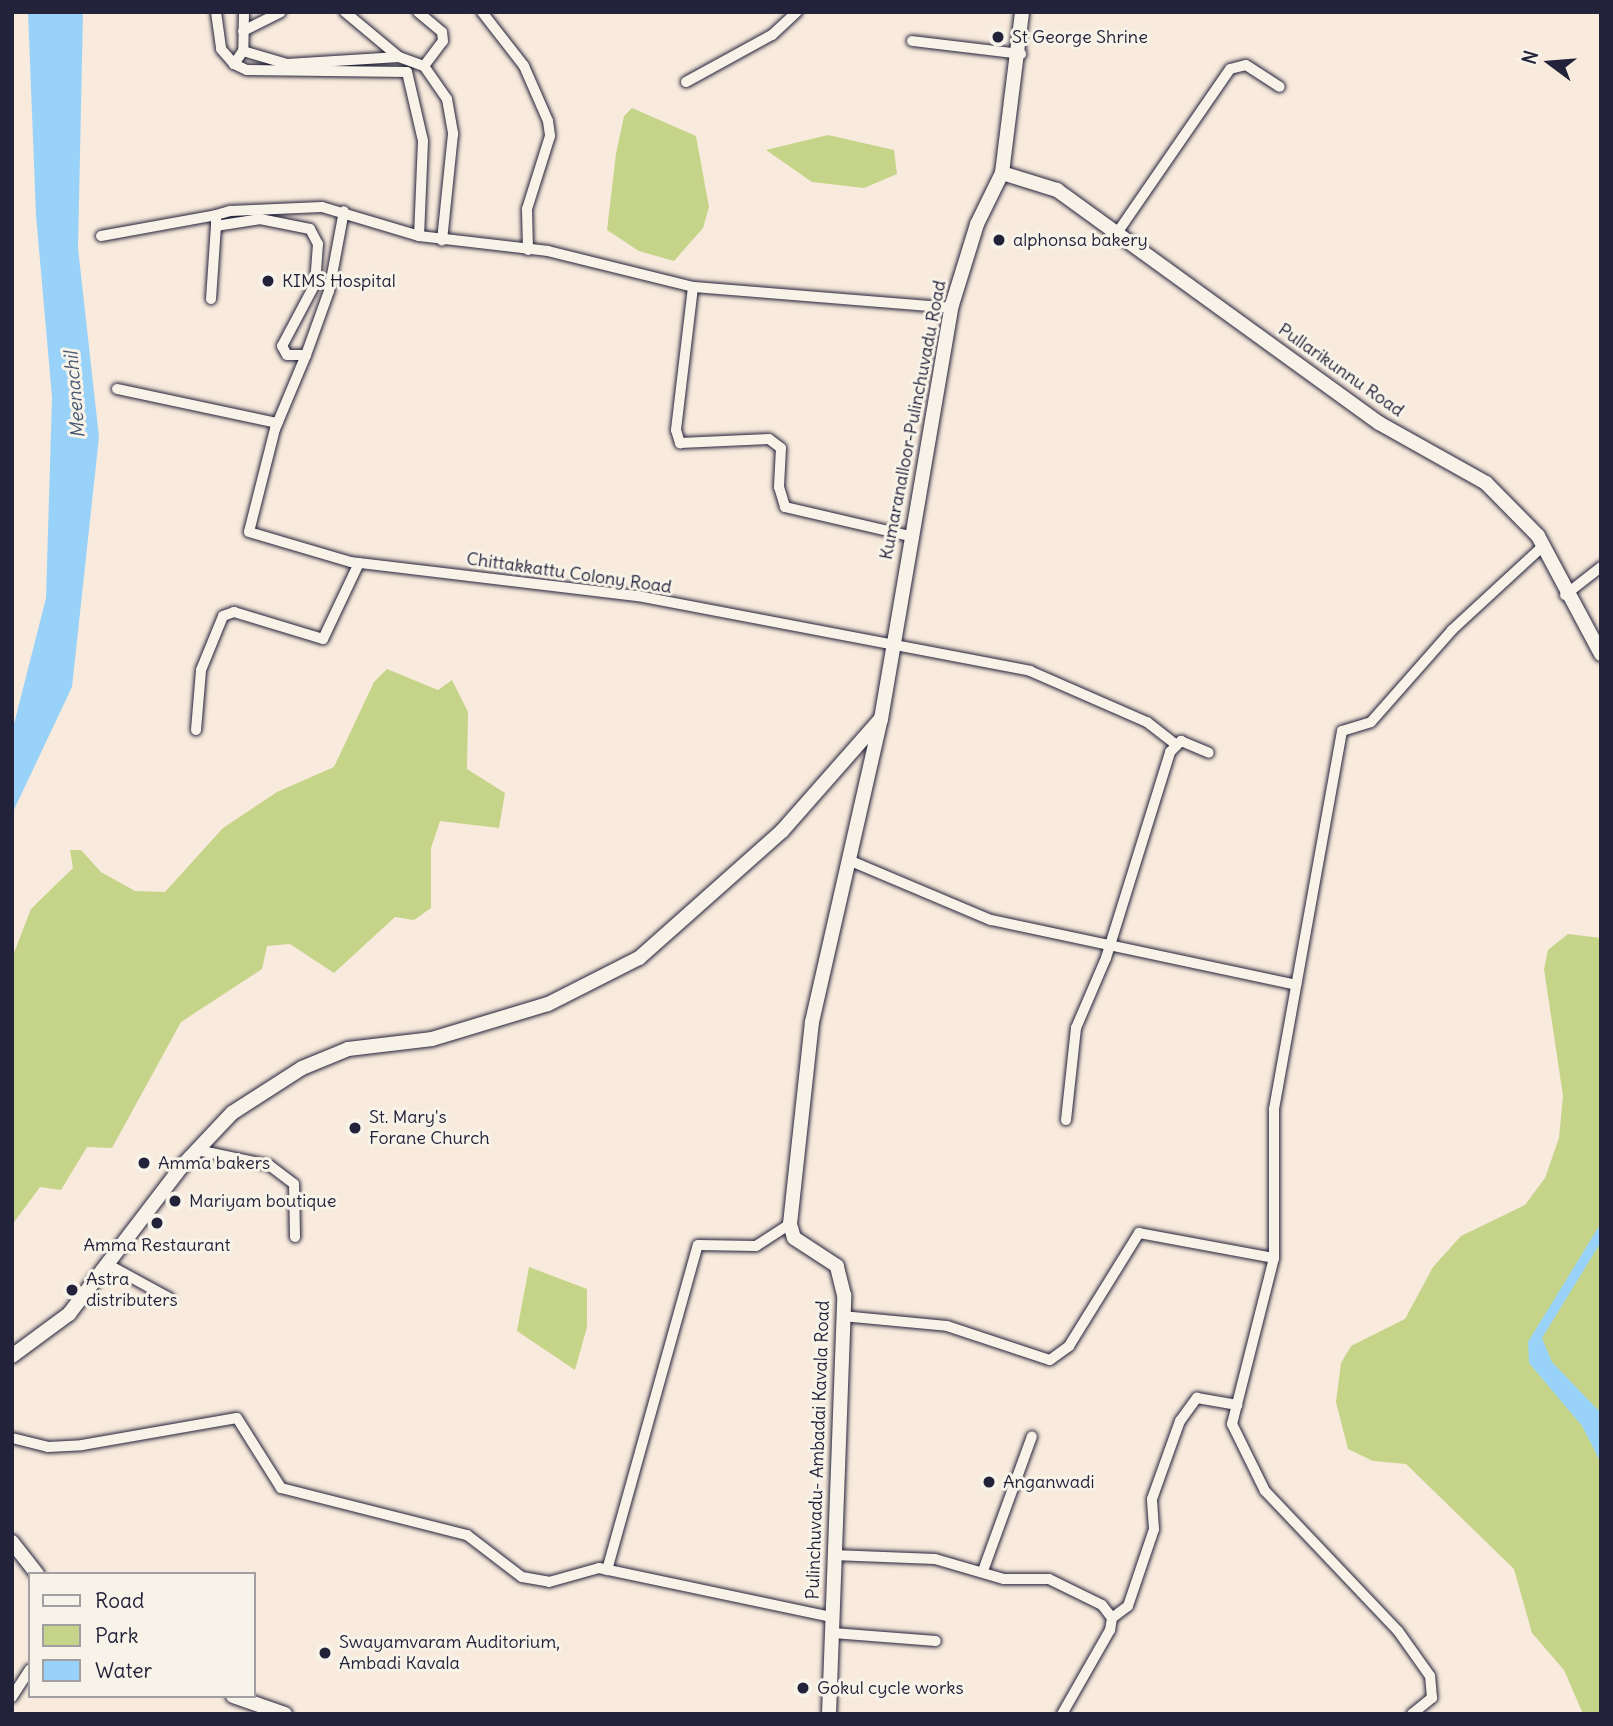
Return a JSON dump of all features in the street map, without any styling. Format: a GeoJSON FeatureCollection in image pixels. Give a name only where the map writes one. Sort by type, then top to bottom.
{"type":"FeatureCollection","features":[{"type":"Feature","properties":{"kind":"main road","name":"Kumaranalloor-Pulinchuvadu Road"},"geometry":{"type":"LineString","coordinates":[[881,719],[889,643],[951,307],[977,224],[1002,173],[1021,54],[1022,12]]}},
{"type":"Feature","properties":{"kind":"main road","name":"Pullarikunnu Road"},"geometry":{"type":"LineString","coordinates":[[1002,173],[1057,190],[1379,423],[1486,483],[1542,547],[1565,596],[1601,654]]}},
{"type":"Feature","properties":{"kind":"main road"},"geometry":{"type":"LineString","coordinates":[[790,1224],[818,983],[850,861],[881,719]]}},
{"type":"Feature","properties":{"kind":"main road"},"geometry":{"type":"LineString","coordinates":[[12,1356],[69,1314],[197,1150],[232,1113],[302,1068],[348,1049],[432,1039],[548,1004],[639,958],[782,831],[881,719]]}},
{"type":"Feature","properties":{"kind":"main road","name":"Pulinchuvadu- Ambadai Kavala Road"},"geometry":{"type":"LineString","coordinates":[[790,1224],[794,1238],[837,1266],[842,1316],[829,1714]]}},
{"type":"Feature","properties":{"kind":"main road"},"geometry":{"type":"LineString","coordinates":[[12,1542],[35,1572]]}},
{"type":"Feature","properties":{"kind":"main road"},"geometry":{"type":"LineString","coordinates":[[238,1698],[285,1714]]}},
{"type":"Feature","properties":{"kind":"street"},"geometry":{"type":"LineString","coordinates":[[216,12],[221,48],[234,64],[277,74],[407,72],[423,141],[419,236]]}},
{"type":"Feature","properties":{"kind":"street"},"geometry":{"type":"LineString","coordinates":[[234,64],[243,51],[244,12]]}},
{"type":"Feature","properties":{"kind":"street"},"geometry":{"type":"LineString","coordinates":[[243,32],[281,12]]}},
{"type":"Feature","properties":{"kind":"street"},"geometry":{"type":"LineString","coordinates":[[345,12],[399,57],[424,66],[447,99],[453,134],[442,240]]}},
{"type":"Feature","properties":{"kind":"street"},"geometry":{"type":"LineString","coordinates":[[418,12],[442,32],[443,41],[424,66]]}},
{"type":"Feature","properties":{"kind":"street"},"geometry":{"type":"LineString","coordinates":[[482,12],[524,66],[548,121],[550,135],[527,209],[528,250]]}},
{"type":"Feature","properties":{"kind":"street"},"geometry":{"type":"LineString","coordinates":[[686,82],[772,35],[797,12]]}},
{"type":"Feature","properties":{"kind":"street"},"geometry":{"type":"LineString","coordinates":[[912,41],[1021,54]]}},
{"type":"Feature","properties":{"kind":"street"},"geometry":{"type":"LineString","coordinates":[[243,51],[287,64],[399,57]]}},
{"type":"Feature","properties":{"kind":"street"},"geometry":{"type":"LineString","coordinates":[[1117,233],[1230,69],[1246,65],[1280,87]]}},
{"type":"Feature","properties":{"kind":"street"},"geometry":{"type":"LineString","coordinates":[[117,389],[277,423],[329,291],[344,211]]}},
{"type":"Feature","properties":{"kind":"street"},"geometry":{"type":"LineString","coordinates":[[101,236],[216,220],[344,211],[419,236],[528,250],[693,287],[951,307]]}},
{"type":"Feature","properties":{"kind":"street"},"geometry":{"type":"LineString","coordinates":[[216,220],[260,219],[310,229],[318,244],[315,284],[282,346],[287,355],[306,355]]}},
{"type":"Feature","properties":{"kind":"street"},"geometry":{"type":"LineString","coordinates":[[211,299],[216,220]]}},
{"type":"Feature","properties":{"kind":"street"},"geometry":{"type":"LineString","coordinates":[[693,287],[676,430],[680,443],[769,439],[781,448],[779,487],[785,507],[910,536]]}},
{"type":"Feature","properties":{"kind":"street","name":"Chittakkattu Colony Road"},"geometry":{"type":"LineString","coordinates":[[277,423],[247,530],[359,563],[638,596],[1030,671],[1147,722],[1174,743]]}},
{"type":"Feature","properties":{"kind":"street"},"geometry":{"type":"LineString","coordinates":[[1412,1714],[1432,1698],[1430,1676],[1398,1631],[1265,1491],[1235,1434],[1237,1405],[1274,1258],[1274,1109],[1342,731],[1371,722],[1452,630],[1542,547]]}},
{"type":"Feature","properties":{"kind":"street"},"geometry":{"type":"LineString","coordinates":[[196,730],[201,670],[223,616],[234,612],[323,639],[359,563]]}},
{"type":"Feature","properties":{"kind":"street"},"geometry":{"type":"LineString","coordinates":[[1565,596],[1601,567]]}},
{"type":"Feature","properties":{"kind":"street"},"geometry":{"type":"LineString","coordinates":[[1066,1119],[1076,1028],[1110,944],[1174,743],[1209,753]]}},
{"type":"Feature","properties":{"kind":"street"},"geometry":{"type":"LineString","coordinates":[[850,861],[991,920],[1296,985]]}},
{"type":"Feature","properties":{"kind":"street"},"geometry":{"type":"LineString","coordinates":[[197,1150],[269,1165],[294,1184],[295,1237]]}},
{"type":"Feature","properties":{"kind":"street"},"geometry":{"type":"LineString","coordinates":[[607,1570],[698,1245],[756,1246],[790,1224]]}},
{"type":"Feature","properties":{"kind":"street"},"geometry":{"type":"LineString","coordinates":[[842,1316],[947,1326],[1050,1360],[1069,1346],[1139,1233],[1274,1258]]}},
{"type":"Feature","properties":{"kind":"street"},"geometry":{"type":"LineString","coordinates":[[107,1264],[169,1298]]}},
{"type":"Feature","properties":{"kind":"street"},"geometry":{"type":"LineString","coordinates":[[1062,1714],[1088,1677],[1112,1618],[1128,1606],[1154,1528],[1152,1499],[1180,1421],[1197,1398],[1237,1405]]}},
{"type":"Feature","properties":{"kind":"street"},"geometry":{"type":"LineString","coordinates":[[12,1438],[48,1447],[82,1446],[237,1418],[281,1488],[467,1535],[522,1577],[549,1582],[607,1570],[832,1625],[936,1641]]}},
{"type":"Feature","properties":{"kind":"street"},"geometry":{"type":"LineString","coordinates":[[984,1569],[1032,1436]]}},
{"type":"Feature","properties":{"kind":"street"},"geometry":{"type":"LineString","coordinates":[[833,1555],[984,1569],[1004,1579],[1049,1579],[1102,1605],[1112,1618]]}},
{"type":"Feature","properties":{"kind":"street"},"geometry":{"type":"LineString","coordinates":[[12,1697],[28,1672]]}},
{"type":"Feature","properties":{"kind":"green space"},"geometry":{"type":"Polygon","coordinates":[[[632,108],[696,136],[709,207],[703,228],[674,261],[639,251],[607,230],[616,154],[624,116],[632,108]]]}},
{"type":"Feature","properties":{"kind":"green space"},"geometry":{"type":"Polygon","coordinates":[[[828,135],[894,150],[897,174],[864,188],[812,182],[766,150],[828,135]]]}},
{"type":"Feature","properties":{"kind":"green space"},"geometry":{"type":"Polygon","coordinates":[[[387,669],[438,690],[452,680],[468,712],[467,769],[505,793],[499,828],[440,821],[431,848],[431,908],[414,920],[395,917],[334,973],[290,944],[267,946],[262,969],[181,1022],[112,1148],[87,1147],[61,1190],[40,1187],[12,1225],[12,958],[31,909],[73,868],[70,850],[81,850],[101,872],[135,891],[165,892],[223,828],[277,792],[334,767],[374,682],[387,669]]]}},
{"type":"Feature","properties":{"kind":"green space"},"geometry":{"type":"Polygon","coordinates":[[[1568,934],[1601,938],[1601,1714],[1583,1714],[1564,1670],[1532,1633],[1514,1569],[1406,1464],[1373,1461],[1348,1449],[1336,1402],[1341,1363],[1351,1346],[1405,1319],[1433,1267],[1461,1236],[1525,1205],[1545,1178],[1559,1138],[1563,1096],[1544,969],[1548,950],[1568,934]]]}},
{"type":"Feature","properties":{"kind":"green space"},"geometry":{"type":"Polygon","coordinates":[[[529,1267],[587,1289],[587,1327],[575,1370],[517,1331],[529,1267]]]}},
{"type":"Feature","properties":{"kind":"water","name":"Meenachil"},"geometry":{"type":"Polygon","coordinates":[[[28,12],[83,12],[78,248],[99,437],[72,687],[12,814],[12,732],[46,598],[52,397],[36,215],[28,12]]]}},
{"type":"Feature","properties":{"kind":"water"},"geometry":{"type":"Polygon","coordinates":[[[1601,1223],[1601,1242],[1542,1338],[1552,1362],[1601,1413],[1601,1463],[1582,1426],[1529,1363],[1528,1342],[1601,1223]]]}},
{"type":"Feature","properties":{"kind":"place","name":"St George Shrine"},"geometry":{"type":"Point","coordinates":[998,37]}},
{"type":"Feature","properties":{"kind":"place","name":"alphonsa bakery"},"geometry":{"type":"Point","coordinates":[999,240]}},
{"type":"Feature","properties":{"kind":"place","name":"KIMS Hospital"},"geometry":{"type":"Point","coordinates":[268,281]}},
{"type":"Feature","properties":{"kind":"place","name":"St. Mary's Forane Church"},"geometry":{"type":"Point","coordinates":[355,1128]}},
{"type":"Feature","properties":{"kind":"place","name":"Amma bakers"},"geometry":{"type":"Point","coordinates":[144,1163]}},
{"type":"Feature","properties":{"kind":"place","name":"Mariyam boutique"},"geometry":{"type":"Point","coordinates":[175,1201]}},
{"type":"Feature","properties":{"kind":"place","name":"Amma Restaurant"},"geometry":{"type":"Point","coordinates":[157,1223]}},
{"type":"Feature","properties":{"kind":"place","name":"Astra distributers"},"geometry":{"type":"Point","coordinates":[72,1290]}},
{"type":"Feature","properties":{"kind":"place","name":"Anganwadi"},"geometry":{"type":"Point","coordinates":[989,1482]}},
{"type":"Feature","properties":{"kind":"place","name":"Swayamvaram Auditorium, Ambadi Kavala"},"geometry":{"type":"Point","coordinates":[325,1653]}},
{"type":"Feature","properties":{"kind":"place","name":"Gokul cycle works"},"geometry":{"type":"Point","coordinates":[803,1688]}}]}
